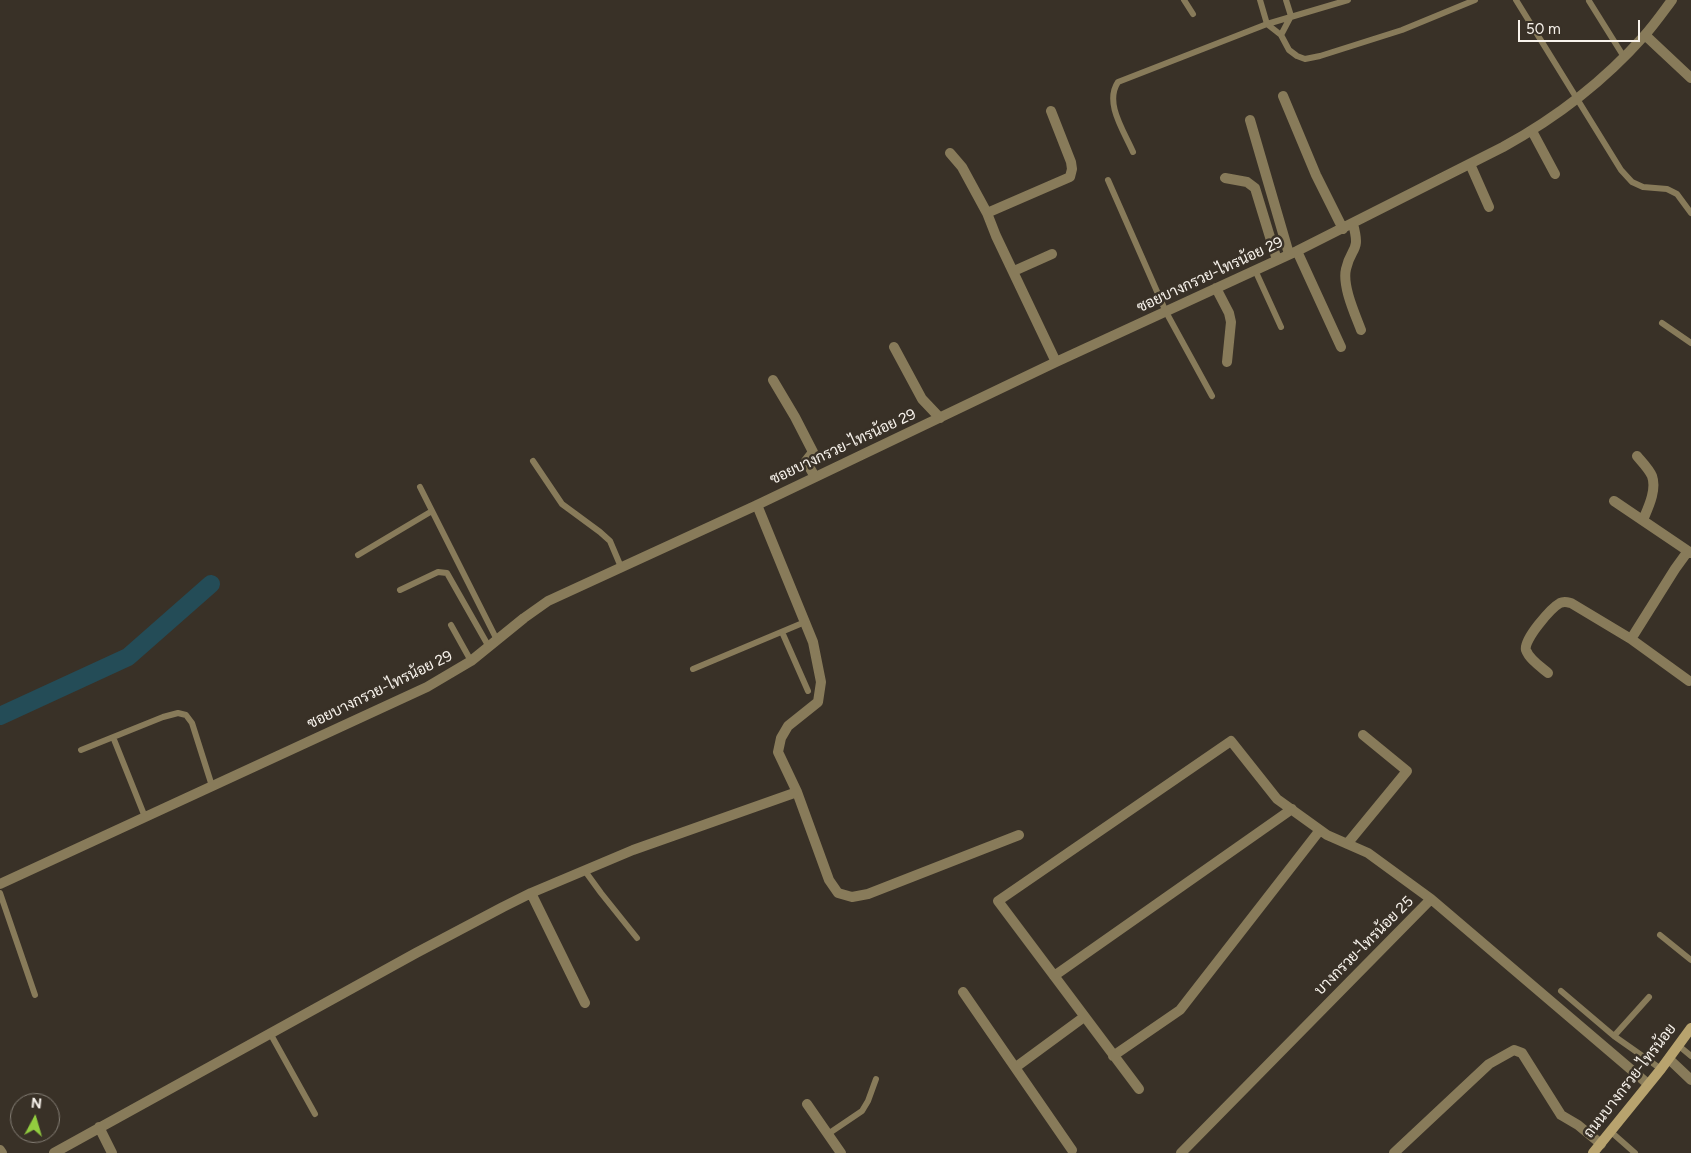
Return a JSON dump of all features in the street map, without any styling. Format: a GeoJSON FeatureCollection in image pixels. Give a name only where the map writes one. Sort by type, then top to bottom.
{"type":"FeatureCollection","features":[{"type":"Feature","properties":{"kind":"main road","name":"ถนนบางกรวย-ไทรน้อย"},"geometry":{"type":"LineString","coordinates":[[1593,1153],[1669,1059],[1691,1028]]}},
{"type":"Feature","properties":{"kind":"street","name":"ซอยบางกรวย-ไทรน้อย 29"},"geometry":{"type":"LineString","coordinates":[[0,884],[426,687],[471,661],[548,600],[757,505],[1056,362],[1293,253],[1470,164],[1532,131],[1578,98],[1624,58],[1645,35],[1672,0]]}},
{"type":"Feature","properties":{"kind":"street"},"geometry":{"type":"LineString","coordinates":[[1645,35],[1691,78]]}},
{"type":"Feature","properties":{"kind":"street"},"geometry":{"type":"LineString","coordinates":[[1283,96],[1324,192],[1343,229]]}},
{"type":"Feature","properties":{"kind":"street"},"geometry":{"type":"LineString","coordinates":[[987,213],[1070,177],[1071,162],[1051,111]]}},
{"type":"Feature","properties":{"kind":"street"},"geometry":{"type":"LineString","coordinates":[[1250,120],[1293,253],[1341,346]]}},
{"type":"Feature","properties":{"kind":"street"},"geometry":{"type":"LineString","coordinates":[[1532,131],[1555,174]]}},
{"type":"Feature","properties":{"kind":"street"},"geometry":{"type":"LineString","coordinates":[[950,153],[962,167],[987,213],[1056,362]]}},
{"type":"Feature","properties":{"kind":"street"},"geometry":{"type":"LineString","coordinates":[[1470,164],[1490,207]]}},
{"type":"Feature","properties":{"kind":"street"},"geometry":{"type":"LineString","coordinates":[[1225,178],[1247,182],[1254,188],[1277,260]]}},
{"type":"Feature","properties":{"kind":"street"},"geometry":{"type":"LineString","coordinates":[[1353,224],[1357,237],[1357,246],[1346,269],[1346,282],[1361,330]]}},
{"type":"Feature","properties":{"kind":"street"},"geometry":{"type":"LineString","coordinates":[[1014,271],[1052,254]]}},
{"type":"Feature","properties":{"kind":"street"},"geometry":{"type":"LineString","coordinates":[[1216,288],[1229,313],[1231,322],[1227,362]]}},
{"type":"Feature","properties":{"kind":"street"},"geometry":{"type":"LineString","coordinates":[[894,347],[922,399],[940,418]]}},
{"type":"Feature","properties":{"kind":"street"},"geometry":{"type":"LineString","coordinates":[[773,380],[814,452],[806,461],[815,477]]}},
{"type":"Feature","properties":{"kind":"street"},"geometry":{"type":"LineString","coordinates":[[1637,456],[1652,476],[1653,489],[1643,520]]}},
{"type":"Feature","properties":{"kind":"street"},"geometry":{"type":"LineString","coordinates":[[1614,501],[1690,552],[1675,569],[1631,639]]}},
{"type":"Feature","properties":{"kind":"street"},"geometry":{"type":"LineString","coordinates":[[757,505],[813,642],[821,682],[818,702],[788,726],[781,738],[778,752],[797,792],[829,880],[838,893],[852,897],[868,894],[1019,835]]}},
{"type":"Feature","properties":{"kind":"street"},"geometry":{"type":"LineString","coordinates":[[1548,673],[1529,655],[1526,643],[1531,634],[1555,606],[1562,602],[1571,603],[1631,639],[1689,681]]}},
{"type":"Feature","properties":{"kind":"street"},"geometry":{"type":"LineString","coordinates":[[1347,844],[1407,771],[1363,735]]}},
{"type":"Feature","properties":{"kind":"street"},"geometry":{"type":"LineString","coordinates":[[1138,1090],[998,901],[1231,741],[1277,798],[1327,835],[1368,853],[1431,899]]}},
{"type":"Feature","properties":{"kind":"street"},"geometry":{"type":"LineString","coordinates":[[54,1153],[416,953],[531,893],[633,850],[797,792]]}},
{"type":"Feature","properties":{"kind":"street"},"geometry":{"type":"LineString","coordinates":[[1054,976],[1292,809]]}},
{"type":"Feature","properties":{"kind":"street"},"geometry":{"type":"LineString","coordinates":[[1113,1056],[1180,1010],[1320,830]]}},
{"type":"Feature","properties":{"kind":"street"},"geometry":{"type":"LineString","coordinates":[[531,893],[586,1003]]}},
{"type":"Feature","properties":{"kind":"street","name":"บางกรวย-ไทรน้อย 25"},"geometry":{"type":"LineString","coordinates":[[1181,1153],[1431,899],[1648,1084]]}},
{"type":"Feature","properties":{"kind":"street"},"geometry":{"type":"LineString","coordinates":[[964,992],[1072,1150]]}},
{"type":"Feature","properties":{"kind":"street"},"geometry":{"type":"LineString","coordinates":[[1016,1067],[1084,1017]]}},
{"type":"Feature","properties":{"kind":"street"},"geometry":{"type":"LineString","coordinates":[[1394,1153],[1489,1064],[1514,1050],[1522,1053],[1561,1115],[1578,1125],[1601,1144]]}},
{"type":"Feature","properties":{"kind":"street"},"geometry":{"type":"LineString","coordinates":[[1669,1059],[1691,1080]]}},
{"type":"Feature","properties":{"kind":"street"},"geometry":{"type":"LineString","coordinates":[[807,1104],[841,1153]]}},
{"type":"Feature","properties":{"kind":"street"},"geometry":{"type":"LineString","coordinates":[[99,1127],[112,1153]]}},
{"type":"Feature","properties":{"kind":"lane"},"geometry":{"type":"LineString","coordinates":[[1184,0],[1193,14]]}},
{"type":"Feature","properties":{"kind":"lane"},"geometry":{"type":"LineString","coordinates":[[1260,0],[1267,24],[1282,35],[1289,50],[1296,56],[1306,59],[1402,30],[1475,0]]}},
{"type":"Feature","properties":{"kind":"lane"},"geometry":{"type":"LineString","coordinates":[[1282,35],[1291,16],[1286,0]]}},
{"type":"Feature","properties":{"kind":"lane"},"geometry":{"type":"LineString","coordinates":[[1133,152],[1113,107],[1113,89],[1118,82],[1267,24],[1348,0]]}},
{"type":"Feature","properties":{"kind":"lane"},"geometry":{"type":"LineString","coordinates":[[1516,0],[1621,170],[1632,182],[1643,187],[1667,189],[1677,194],[1691,213]]}},
{"type":"Feature","properties":{"kind":"lane"},"geometry":{"type":"LineString","coordinates":[[1589,1],[1624,58]]}},
{"type":"Feature","properties":{"kind":"lane"},"geometry":{"type":"LineString","coordinates":[[1108,180],[1166,312],[1212,396]]}},
{"type":"Feature","properties":{"kind":"lane"},"geometry":{"type":"LineString","coordinates":[[1255,270],[1281,327]]}},
{"type":"Feature","properties":{"kind":"lane"},"geometry":{"type":"LineString","coordinates":[[1662,323],[1691,343]]}},
{"type":"Feature","properties":{"kind":"lane"},"geometry":{"type":"LineString","coordinates":[[533,461],[562,504],[610,541],[621,567]]}},
{"type":"Feature","properties":{"kind":"lane"},"geometry":{"type":"LineString","coordinates":[[420,487],[497,640]]}},
{"type":"Feature","properties":{"kind":"lane"},"geometry":{"type":"LineString","coordinates":[[358,555],[432,511]]}},
{"type":"Feature","properties":{"kind":"lane"},"geometry":{"type":"LineString","coordinates":[[400,590],[438,572],[447,573],[489,647]]}},
{"type":"Feature","properties":{"kind":"lane"},"geometry":{"type":"LineString","coordinates":[[692,669],[805,622]]}},
{"type":"Feature","properties":{"kind":"lane"},"geometry":{"type":"LineString","coordinates":[[451,625],[471,661]]}},
{"type":"Feature","properties":{"kind":"lane"},"geometry":{"type":"LineString","coordinates":[[782,632],[808,691]]}},
{"type":"Feature","properties":{"kind":"lane"},"geometry":{"type":"LineString","coordinates":[[81,750],[163,717],[178,713],[186,715],[192,722],[212,786]]}},
{"type":"Feature","properties":{"kind":"lane"},"geometry":{"type":"LineString","coordinates":[[113,737],[145,817]]}},
{"type":"Feature","properties":{"kind":"lane"},"geometry":{"type":"LineString","coordinates":[[585,871],[637,938]]}},
{"type":"Feature","properties":{"kind":"lane"},"geometry":{"type":"LineString","coordinates":[[0,893],[35,995]]}},
{"type":"Feature","properties":{"kind":"lane"},"geometry":{"type":"LineString","coordinates":[[1660,935],[1691,960]]}},
{"type":"Feature","properties":{"kind":"lane"},"geometry":{"type":"LineString","coordinates":[[1561,991],[1614,1036],[1661,1069]]}},
{"type":"Feature","properties":{"kind":"lane"},"geometry":{"type":"LineString","coordinates":[[1614,1036],[1649,997]]}},
{"type":"Feature","properties":{"kind":"lane"},"geometry":{"type":"LineString","coordinates":[[270,1033],[315,1114]]}},
{"type":"Feature","properties":{"kind":"lane"},"geometry":{"type":"LineString","coordinates":[[1679,1046],[1691,1056]]}},
{"type":"Feature","properties":{"kind":"lane"},"geometry":{"type":"LineString","coordinates":[[828,1134],[862,1111],[876,1079]]}},
{"type":"Feature","properties":{"kind":"lane"},"geometry":{"type":"LineString","coordinates":[[1610,1132],[1635,1153]]}},
{"type":"Feature","properties":{"kind":"waterway"},"geometry":{"type":"LineString","coordinates":[[0,716],[128,657],[211,584]]}}]}
